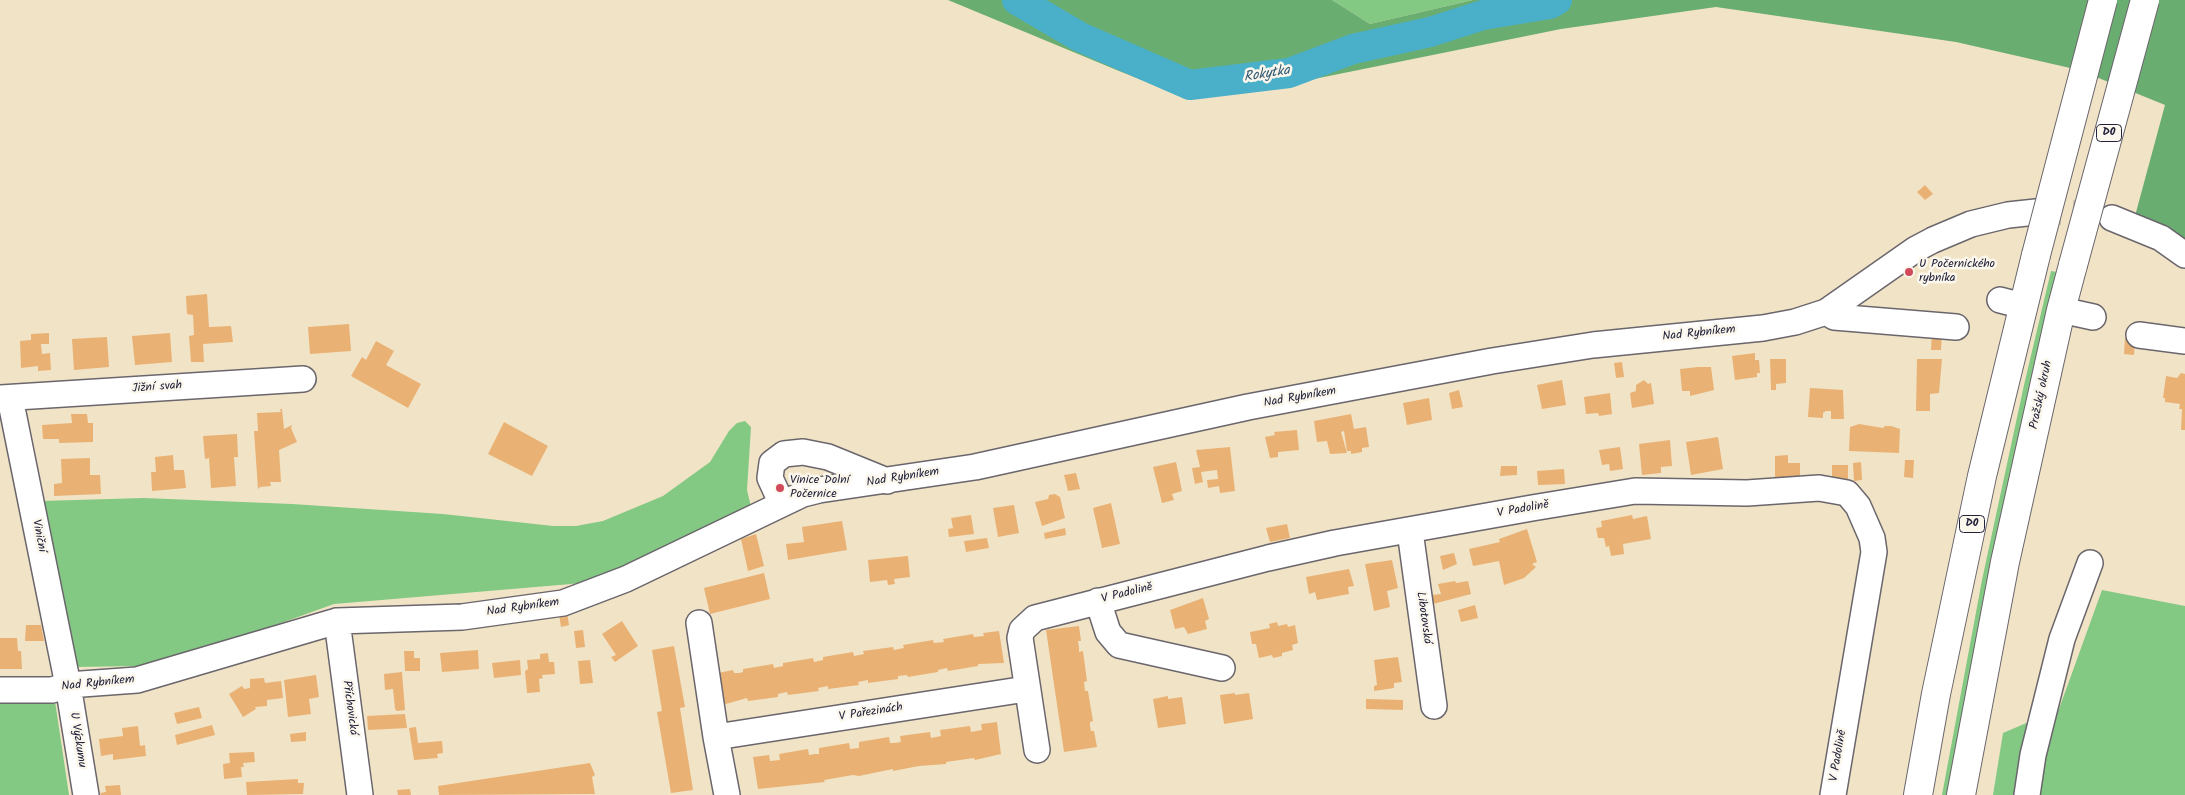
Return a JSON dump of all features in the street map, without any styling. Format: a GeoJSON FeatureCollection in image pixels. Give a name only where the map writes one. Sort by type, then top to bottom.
{"type":"FeatureCollection","features":[{"type":"Feature","properties":{"kind":"highway","name":"D0"},"geometry":{"type":"LineString","coordinates":[[1918,795],[2011,303],[2036,255],[2102,0]]}},
{"type":"Feature","properties":{"kind":"highway","name":"Pražský okruh"},"geometry":{"type":"LineString","coordinates":[[1961,795],[2005,562],[2061,310],[2145,0]]}},
{"type":"Feature","properties":{"kind":"street","name":"Nad Rybníkem"},"geometry":{"type":"LineString","coordinates":[[0,690],[52,690],[68,685],[137,680],[337,621],[462,617],[563,603],[626,579],[803,494],[819,490],[887,482],[975,467],[1248,407],[1492,361],[1593,345],[1763,328],[1795,322],[1826,312],[1916,249],[1933,240],[1971,224],[2008,215],[2036,212]]}},
{"type":"Feature","properties":{"kind":"street"},"geometry":{"type":"LineString","coordinates":[[2112,218],[2162,238],[2185,255]]}},
{"type":"Feature","properties":{"kind":"street"},"geometry":{"type":"LineString","coordinates":[[1864,286],[1875,320]]}},
{"type":"Feature","properties":{"kind":"street"},"geometry":{"type":"LineString","coordinates":[[2061,310],[2093,317]]}},
{"type":"Feature","properties":{"kind":"street"},"geometry":{"type":"LineString","coordinates":[[1826,312],[1834,317],[1956,327]]}},
{"type":"Feature","properties":{"kind":"street"},"geometry":{"type":"LineString","coordinates":[[2139,335],[2185,341]]}},
{"type":"Feature","properties":{"kind":"street","name":"Jižní svah"},"geometry":{"type":"LineString","coordinates":[[5,398],[303,379]]}},
{"type":"Feature","properties":{"kind":"street","name":"Viniční"},"geometry":{"type":"LineString","coordinates":[[5,398],[68,685]]}},
{"type":"Feature","properties":{"kind":"street"},"geometry":{"type":"LineString","coordinates":[[782,504],[770,478],[772,463],[784,454],[803,452],[828,456],[887,482]]}},
{"type":"Feature","properties":{"kind":"street","name":"V Padolině"},"geometry":{"type":"LineString","coordinates":[[1037,750],[1020,646],[1022,630],[1035,618],[1335,543],[1636,492],[1747,493],[1819,488],[1847,493],[1858,506],[1867,522],[1874,552],[1833,795]]}},
{"type":"Feature","properties":{"kind":"street","name":"Libotovská"},"geometry":{"type":"LineString","coordinates":[[1410,531],[1434,706]]}},
{"type":"Feature","properties":{"kind":"street"},"geometry":{"type":"LineString","coordinates":[[2027,795],[2033,755],[2062,639],[2090,563]]}},
{"type":"Feature","properties":{"kind":"street"},"geometry":{"type":"LineString","coordinates":[[1098,601],[1108,632],[1119,645],[1222,668]]}},
{"type":"Feature","properties":{"kind":"street","name":"Příchovická"},"geometry":{"type":"LineString","coordinates":[[337,621],[360,795]]}},
{"type":"Feature","properties":{"kind":"street"},"geometry":{"type":"LineString","coordinates":[[699,623],[716,737],[727,795]]}},
{"type":"Feature","properties":{"kind":"street","name":"U Výzkumu"},"geometry":{"type":"LineString","coordinates":[[68,685],[86,795]]}},
{"type":"Feature","properties":{"kind":"street","name":"V Pařezinách"},"geometry":{"type":"LineString","coordinates":[[716,737],[1026,689]]}},
{"type":"Feature","properties":{"kind":"green space"},"geometry":{"type":"Polygon","coordinates":[[[948,0],[1332,0],[1370,24],[1473,0],[2185,0],[2185,240],[2135,216],[2165,105],[2079,70],[1956,42],[1716,7],[1561,29],[1319,78],[1216,93],[1185,95],[1119,71],[948,0]]]}},
{"type":"Feature","properties":{"kind":"green space"},"geometry":{"type":"Polygon","coordinates":[[[1332,0],[1473,0],[1370,24],[1332,0]]]}},
{"type":"Feature","properties":{"kind":"green space"},"geometry":{"type":"Polygon","coordinates":[[[2051,271],[2057,272],[1948,795],[1942,795],[1982,580],[2024,385],[2051,271]]]}},
{"type":"Feature","properties":{"kind":"green space"},"geometry":{"type":"Polygon","coordinates":[[[745,421],[751,427],[747,490],[751,507],[691,538],[583,583],[334,604],[209,649],[138,666],[73,667],[41,501],[144,498],[292,504],[443,514],[553,526],[576,526],[603,521],[663,496],[710,462],[729,431],[737,423],[745,421]]]}},
{"type":"Feature","properties":{"kind":"green space"},"geometry":{"type":"Polygon","coordinates":[[[2102,590],[2185,606],[2185,795],[1993,795],[2003,733],[2059,709],[2102,590]]]}},
{"type":"Feature","properties":{"kind":"green space"},"geometry":{"type":"Polygon","coordinates":[[[0,699],[55,701],[69,795],[0,795],[0,699]]]}},
{"type":"Feature","properties":{"kind":"building"},"geometry":{"type":"Polygon","coordinates":[[[1925,185],[1933,194],[1925,200],[1917,192],[1925,185]]]}},
{"type":"Feature","properties":{"kind":"building"},"geometry":{"type":"Polygon","coordinates":[[[207,294],[209,327],[231,326],[233,342],[203,344],[204,362],[191,362],[189,336],[194,335],[193,315],[187,314],[186,296],[207,294]]]}},
{"type":"Feature","properties":{"kind":"building"},"geometry":{"type":"Polygon","coordinates":[[[349,324],[351,351],[310,354],[308,327],[349,324]]]}},
{"type":"Feature","properties":{"kind":"building"},"geometry":{"type":"Polygon","coordinates":[[[49,333],[49,344],[41,344],[42,354],[50,353],[51,370],[38,371],[38,366],[21,368],[20,341],[31,340],[31,334],[49,333]]]}},
{"type":"Feature","properties":{"kind":"building"},"geometry":{"type":"Polygon","coordinates":[[[170,333],[172,362],[135,365],[132,336],[170,333]]]}},
{"type":"Feature","properties":{"kind":"building"},"geometry":{"type":"Polygon","coordinates":[[[1932,333],[1942,333],[1941,350],[1931,350],[1932,333]]]}},
{"type":"Feature","properties":{"kind":"building"},"geometry":{"type":"Polygon","coordinates":[[[107,337],[109,367],[74,370],[72,339],[107,337]]]}},
{"type":"Feature","properties":{"kind":"building"},"geometry":{"type":"Polygon","coordinates":[[[2125,338],[2135,340],[2134,355],[2124,354],[2125,338]]]}},
{"type":"Feature","properties":{"kind":"building"},"geometry":{"type":"Polygon","coordinates":[[[376,341],[394,351],[386,365],[421,384],[408,408],[351,376],[362,357],[366,360],[376,341]]]}},
{"type":"Feature","properties":{"kind":"building"},"geometry":{"type":"Polygon","coordinates":[[[1755,353],[1755,360],[1759,360],[1760,373],[1757,373],[1757,377],[1735,380],[1732,356],[1755,353]]]}},
{"type":"Feature","properties":{"kind":"building"},"geometry":{"type":"Polygon","coordinates":[[[1770,359],[1786,359],[1786,383],[1776,384],[1776,390],[1771,390],[1770,359]]]}},
{"type":"Feature","properties":{"kind":"building"},"geometry":{"type":"Polygon","coordinates":[[[1917,359],[1942,359],[1939,393],[1930,394],[1930,411],[1916,411],[1917,359]]]}},
{"type":"Feature","properties":{"kind":"building"},"geometry":{"type":"Polygon","coordinates":[[[1622,362],[1624,377],[1616,378],[1614,363],[1622,362]]]}},
{"type":"Feature","properties":{"kind":"building"},"geometry":{"type":"Polygon","coordinates":[[[1711,367],[1714,390],[1690,396],[1690,391],[1682,391],[1680,369],[1711,367]]]}},
{"type":"Feature","properties":{"kind":"building"},"geometry":{"type":"Polygon","coordinates":[[[2181,373],[2185,374],[2185,430],[2181,430],[2182,409],[2179,409],[2180,404],[2165,402],[2165,398],[2163,398],[2166,376],[2177,378],[2181,373]]]}},
{"type":"Feature","properties":{"kind":"building"},"geometry":{"type":"Polygon","coordinates":[[[1562,380],[1566,405],[1542,409],[1537,385],[1562,380]]]}},
{"type":"Feature","properties":{"kind":"building"},"geometry":{"type":"Polygon","coordinates":[[[1644,380],[1648,384],[1651,383],[1654,404],[1632,408],[1630,393],[1636,391],[1636,385],[1644,380]]]}},
{"type":"Feature","properties":{"kind":"building"},"geometry":{"type":"Polygon","coordinates":[[[1810,388],[1843,390],[1844,419],[1831,419],[1831,411],[1823,413],[1823,418],[1808,417],[1810,388]]]}},
{"type":"Feature","properties":{"kind":"building"},"geometry":{"type":"Polygon","coordinates":[[[1459,390],[1463,407],[1452,409],[1449,393],[1459,390]]]}},
{"type":"Feature","properties":{"kind":"building"},"geometry":{"type":"Polygon","coordinates":[[[1610,393],[1612,414],[1599,416],[1598,413],[1586,414],[1584,397],[1610,393]]]}},
{"type":"Feature","properties":{"kind":"building"},"geometry":{"type":"Polygon","coordinates":[[[1429,398],[1432,420],[1407,425],[1403,403],[1429,398]]]}},
{"type":"Feature","properties":{"kind":"building"},"geometry":{"type":"Polygon","coordinates":[[[280,409],[282,409],[284,429],[292,425],[291,428],[297,442],[279,450],[281,482],[270,482],[271,486],[258,489],[254,431],[258,431],[257,413],[281,412],[280,409]]]}},
{"type":"Feature","properties":{"kind":"building"},"geometry":{"type":"Polygon","coordinates":[[[71,414],[87,414],[88,423],[93,423],[93,442],[59,443],[59,439],[43,439],[42,425],[72,423],[71,414]]]}},
{"type":"Feature","properties":{"kind":"building"},"geometry":{"type":"Polygon","coordinates":[[[1351,414],[1354,429],[1366,427],[1369,447],[1362,448],[1362,452],[1351,454],[1351,451],[1347,451],[1344,431],[1341,432],[1347,453],[1330,454],[1327,441],[1317,442],[1314,421],[1351,414]]]}},
{"type":"Feature","properties":{"kind":"building"},"geometry":{"type":"Polygon","coordinates":[[[504,422],[548,446],[532,476],[488,454],[504,422]]]}},
{"type":"Feature","properties":{"kind":"building"},"geometry":{"type":"Polygon","coordinates":[[[1859,424],[1883,428],[1891,426],[1900,429],[1899,453],[1849,451],[1850,427],[1859,424]]]}},
{"type":"Feature","properties":{"kind":"building"},"geometry":{"type":"Polygon","coordinates":[[[1297,430],[1299,450],[1278,452],[1278,457],[1270,458],[1265,437],[1275,435],[1274,432],[1297,430]]]}},
{"type":"Feature","properties":{"kind":"building"},"geometry":{"type":"Polygon","coordinates":[[[237,434],[238,457],[234,457],[236,486],[211,488],[209,458],[205,459],[203,436],[237,434]]]}},
{"type":"Feature","properties":{"kind":"building"},"geometry":{"type":"Polygon","coordinates":[[[1718,437],[1723,469],[1691,475],[1686,442],[1718,437]]]}},
{"type":"Feature","properties":{"kind":"building"},"geometry":{"type":"Polygon","coordinates":[[[1670,440],[1672,466],[1661,467],[1661,473],[1642,475],[1639,444],[1670,440]]]}},
{"type":"Feature","properties":{"kind":"building"},"geometry":{"type":"Polygon","coordinates":[[[1230,447],[1235,491],[1220,493],[1219,486],[1208,488],[1207,480],[1218,479],[1217,470],[1201,472],[1203,482],[1195,484],[1192,468],[1200,467],[1196,450],[1230,447]]]}},
{"type":"Feature","properties":{"kind":"building"},"geometry":{"type":"Polygon","coordinates":[[[1620,447],[1623,469],[1610,471],[1609,464],[1602,465],[1599,450],[1620,447]]]}},
{"type":"Feature","properties":{"kind":"building"},"geometry":{"type":"Polygon","coordinates":[[[173,455],[174,470],[184,470],[186,488],[152,491],[151,472],[156,472],[155,457],[173,455]]]}},
{"type":"Feature","properties":{"kind":"building"},"geometry":{"type":"Polygon","coordinates":[[[1788,455],[1788,463],[1800,463],[1800,478],[1775,479],[1775,456],[1788,455]]]}},
{"type":"Feature","properties":{"kind":"building"},"geometry":{"type":"Polygon","coordinates":[[[90,458],[90,475],[100,475],[101,494],[54,496],[54,484],[62,483],[61,459],[90,458]]]}},
{"type":"Feature","properties":{"kind":"building"},"geometry":{"type":"Polygon","coordinates":[[[1905,460],[1914,460],[1913,478],[1904,477],[1905,460]]]}},
{"type":"Feature","properties":{"kind":"building"},"geometry":{"type":"Polygon","coordinates":[[[1176,462],[1182,491],[1172,494],[1174,500],[1162,503],[1153,467],[1176,462]]]}},
{"type":"Feature","properties":{"kind":"building"},"geometry":{"type":"Polygon","coordinates":[[[1861,462],[1862,480],[1854,481],[1853,463],[1861,462]]]}},
{"type":"Feature","properties":{"kind":"building"},"geometry":{"type":"Polygon","coordinates":[[[1832,465],[1848,465],[1848,480],[1832,481],[1832,465]]]}},
{"type":"Feature","properties":{"kind":"building"},"geometry":{"type":"Polygon","coordinates":[[[1501,466],[1517,466],[1517,475],[1500,476],[1501,466]]]}},
{"type":"Feature","properties":{"kind":"building"},"geometry":{"type":"Polygon","coordinates":[[[1564,469],[1565,484],[1538,485],[1537,471],[1564,469]]]}},
{"type":"Feature","properties":{"kind":"building"},"geometry":{"type":"Polygon","coordinates":[[[1076,473],[1080,489],[1068,491],[1064,475],[1076,473]]]}},
{"type":"Feature","properties":{"kind":"building"},"geometry":{"type":"Polygon","coordinates":[[[1055,494],[1060,497],[1065,518],[1042,526],[1035,502],[1048,499],[1049,495],[1055,494]]]}},
{"type":"Feature","properties":{"kind":"building"},"geometry":{"type":"Polygon","coordinates":[[[1111,503],[1120,544],[1102,548],[1093,508],[1111,503]]]}},
{"type":"Feature","properties":{"kind":"building"},"geometry":{"type":"Polygon","coordinates":[[[1014,505],[1019,533],[998,537],[993,508],[1014,505]]]}},
{"type":"Feature","properties":{"kind":"building"},"geometry":{"type":"Polygon","coordinates":[[[971,515],[974,534],[949,537],[948,529],[953,528],[951,518],[971,515]]]}},
{"type":"Feature","properties":{"kind":"building"},"geometry":{"type":"Polygon","coordinates":[[[1632,515],[1633,519],[1647,516],[1651,539],[1623,544],[1624,554],[1611,556],[1609,546],[1606,547],[1604,538],[1598,538],[1596,528],[1602,527],[1601,521],[1632,515]]]}},
{"type":"Feature","properties":{"kind":"building"},"geometry":{"type":"Polygon","coordinates":[[[842,521],[847,550],[788,560],[786,544],[804,542],[802,527],[842,521]]]}},
{"type":"Feature","properties":{"kind":"building"},"geometry":{"type":"Polygon","coordinates":[[[1287,524],[1290,538],[1270,542],[1266,528],[1287,524]]]}},
{"type":"Feature","properties":{"kind":"building"},"geometry":{"type":"Polygon","coordinates":[[[1065,528],[1066,535],[1045,539],[1044,533],[1065,528]]]}},
{"type":"Feature","properties":{"kind":"building"},"geometry":{"type":"Polygon","coordinates":[[[1527,529],[1537,562],[1532,564],[1536,567],[1524,578],[1504,585],[1499,561],[1473,566],[1469,549],[1500,542],[1499,539],[1527,529]]]}},
{"type":"Feature","properties":{"kind":"building"},"geometry":{"type":"Polygon","coordinates":[[[756,534],[764,566],[748,571],[741,539],[756,534]]]}},
{"type":"Feature","properties":{"kind":"building"},"geometry":{"type":"Polygon","coordinates":[[[987,538],[989,548],[966,552],[964,541],[987,538]]]}},
{"type":"Feature","properties":{"kind":"building"},"geometry":{"type":"Polygon","coordinates":[[[1454,553],[1457,564],[1443,570],[1440,556],[1454,553]]]}},
{"type":"Feature","properties":{"kind":"building"},"geometry":{"type":"Polygon","coordinates":[[[908,556],[910,577],[894,579],[895,584],[888,585],[887,580],[870,582],[868,560],[908,556]]]}},
{"type":"Feature","properties":{"kind":"building"},"geometry":{"type":"Polygon","coordinates":[[[1392,560],[1398,588],[1387,591],[1390,607],[1374,611],[1365,564],[1392,560]]]}},
{"type":"Feature","properties":{"kind":"building"},"geometry":{"type":"Polygon","coordinates":[[[1349,569],[1354,586],[1348,587],[1349,594],[1317,600],[1315,592],[1309,594],[1306,577],[1349,569]]]}},
{"type":"Feature","properties":{"kind":"building"},"geometry":{"type":"Polygon","coordinates":[[[764,573],[770,599],[710,614],[704,588],[764,573]]]}},
{"type":"Feature","properties":{"kind":"building"},"geometry":{"type":"Polygon","coordinates":[[[1455,581],[1456,583],[1468,581],[1471,594],[1433,604],[1432,595],[1441,594],[1438,584],[1455,581]]]}},
{"type":"Feature","properties":{"kind":"building"},"geometry":{"type":"Polygon","coordinates":[[[1203,598],[1209,619],[1205,621],[1207,629],[1188,634],[1184,627],[1175,629],[1170,610],[1203,598]]]}},
{"type":"Feature","properties":{"kind":"building"},"geometry":{"type":"Polygon","coordinates":[[[1475,605],[1478,618],[1461,622],[1458,610],[1475,605]]]}},
{"type":"Feature","properties":{"kind":"building"},"geometry":{"type":"Polygon","coordinates":[[[567,612],[569,625],[561,627],[559,613],[567,612]]]}},
{"type":"Feature","properties":{"kind":"building"},"geometry":{"type":"Polygon","coordinates":[[[622,621],[638,646],[615,662],[611,657],[616,655],[602,634],[622,621]]]}},
{"type":"Feature","properties":{"kind":"building"},"geometry":{"type":"Polygon","coordinates":[[[1277,622],[1278,626],[1287,624],[1288,627],[1295,625],[1298,643],[1292,645],[1293,650],[1282,653],[1282,656],[1273,658],[1272,655],[1259,658],[1256,644],[1252,644],[1250,632],[1270,628],[1269,624],[1277,622]]]}},
{"type":"Feature","properties":{"kind":"building"},"geometry":{"type":"Polygon","coordinates":[[[26,625],[41,625],[44,641],[25,641],[26,625]]]}},
{"type":"Feature","properties":{"kind":"building"},"geometry":{"type":"Polygon","coordinates":[[[1079,626],[1081,641],[1078,641],[1079,652],[1083,651],[1087,681],[1084,682],[1085,691],[1088,691],[1093,721],[1090,722],[1090,726],[1091,731],[1094,731],[1097,747],[1064,752],[1046,630],[1079,626]]]}},
{"type":"Feature","properties":{"kind":"building"},"geometry":{"type":"Polygon","coordinates":[[[583,630],[585,647],[576,648],[574,631],[583,630]]]}},
{"type":"Feature","properties":{"kind":"building"},"geometry":{"type":"Polygon","coordinates":[[[999,631],[1004,663],[978,664],[978,666],[948,671],[947,668],[938,670],[938,672],[908,677],[907,675],[898,676],[898,679],[868,683],[868,680],[858,682],[859,685],[828,689],[828,686],[818,688],[819,691],[788,695],[787,692],[778,694],[778,697],[748,701],[747,698],[722,705],[718,673],[733,670],[734,673],[739,673],[743,672],[743,669],[773,664],[774,668],[783,666],[783,663],[813,658],[814,662],[823,660],[823,657],[853,652],[854,656],[864,654],[863,651],[893,647],[894,650],[904,648],[903,645],[933,640],[934,643],[944,642],[943,639],[973,634],[974,637],[984,636],[983,633],[999,631]]]}},
{"type":"Feature","properties":{"kind":"building"},"geometry":{"type":"Polygon","coordinates":[[[0,638],[17,638],[18,651],[21,651],[22,669],[0,669],[0,638]]]}},
{"type":"Feature","properties":{"kind":"building"},"geometry":{"type":"Polygon","coordinates":[[[674,646],[685,707],[680,708],[693,790],[671,793],[657,712],[662,711],[652,650],[674,646]]]}},
{"type":"Feature","properties":{"kind":"building"},"geometry":{"type":"Polygon","coordinates":[[[478,650],[479,669],[442,672],[440,653],[478,650]]]}},
{"type":"Feature","properties":{"kind":"building"},"geometry":{"type":"Polygon","coordinates":[[[404,651],[414,651],[414,658],[420,658],[420,671],[405,671],[404,651]]]}},
{"type":"Feature","properties":{"kind":"building"},"geometry":{"type":"Polygon","coordinates":[[[548,653],[549,662],[554,662],[555,674],[542,675],[543,678],[539,679],[540,692],[527,693],[525,671],[528,669],[527,660],[540,659],[540,654],[548,653]]]}},
{"type":"Feature","properties":{"kind":"building"},"geometry":{"type":"Polygon","coordinates":[[[1398,657],[1402,682],[1394,683],[1394,688],[1374,691],[1374,686],[1377,685],[1374,660],[1398,657]]]}},
{"type":"Feature","properties":{"kind":"building"},"geometry":{"type":"Polygon","coordinates":[[[520,660],[521,675],[494,678],[492,663],[520,660]]]}},
{"type":"Feature","properties":{"kind":"building"},"geometry":{"type":"Polygon","coordinates":[[[590,660],[593,683],[580,684],[578,661],[590,660]]]}},
{"type":"Feature","properties":{"kind":"building"},"geometry":{"type":"Polygon","coordinates":[[[402,672],[405,710],[397,711],[395,709],[393,689],[385,690],[384,674],[402,672]]]}},
{"type":"Feature","properties":{"kind":"building"},"geometry":{"type":"Polygon","coordinates":[[[316,675],[319,697],[309,699],[311,714],[288,717],[284,680],[316,675]]]}},
{"type":"Feature","properties":{"kind":"building"},"geometry":{"type":"Polygon","coordinates":[[[264,678],[265,683],[281,681],[283,698],[267,700],[267,706],[255,707],[256,709],[243,717],[229,694],[242,686],[244,689],[250,688],[250,679],[264,678]]]}},
{"type":"Feature","properties":{"kind":"building"},"geometry":{"type":"Polygon","coordinates":[[[1235,693],[1235,695],[1249,693],[1253,719],[1224,724],[1220,695],[1235,693]]]}},
{"type":"Feature","properties":{"kind":"building"},"geometry":{"type":"Polygon","coordinates":[[[1168,696],[1168,699],[1182,697],[1186,724],[1158,728],[1153,699],[1168,696]]]}},
{"type":"Feature","properties":{"kind":"building"},"geometry":{"type":"Polygon","coordinates":[[[1366,699],[1403,700],[1403,710],[1366,709],[1366,699]]]}},
{"type":"Feature","properties":{"kind":"building"},"geometry":{"type":"Polygon","coordinates":[[[199,707],[202,718],[177,724],[174,713],[199,707]]]}},
{"type":"Feature","properties":{"kind":"building"},"geometry":{"type":"Polygon","coordinates":[[[405,714],[407,728],[368,730],[367,716],[405,714]]]}},
{"type":"Feature","properties":{"kind":"building"},"geometry":{"type":"Polygon","coordinates":[[[997,722],[1001,754],[975,760],[974,758],[946,762],[946,764],[919,766],[893,771],[893,769],[859,776],[853,775],[824,780],[825,782],[758,789],[753,757],[769,755],[770,761],[780,760],[779,754],[808,749],[809,755],[819,754],[819,748],[849,743],[850,749],[859,748],[859,742],[889,737],[890,743],[895,743],[901,742],[900,736],[930,732],[931,738],[941,736],[940,730],[970,726],[971,732],[982,730],[981,724],[997,722]]]}},
{"type":"Feature","properties":{"kind":"building"},"geometry":{"type":"Polygon","coordinates":[[[212,725],[215,735],[177,745],[175,735],[212,725]]]}},
{"type":"Feature","properties":{"kind":"building"},"geometry":{"type":"Polygon","coordinates":[[[138,726],[140,746],[145,745],[146,756],[113,760],[113,754],[101,756],[99,739],[123,736],[122,728],[138,726]]]}},
{"type":"Feature","properties":{"kind":"building"},"geometry":{"type":"Polygon","coordinates":[[[416,727],[418,743],[442,741],[443,753],[437,754],[438,758],[414,760],[409,728],[416,727]]]}},
{"type":"Feature","properties":{"kind":"building"},"geometry":{"type":"Polygon","coordinates":[[[306,732],[306,741],[291,742],[290,734],[306,732]]]}},
{"type":"Feature","properties":{"kind":"building"},"geometry":{"type":"Polygon","coordinates":[[[254,752],[255,762],[243,763],[244,767],[241,767],[242,777],[224,779],[223,764],[230,763],[229,753],[254,752]]]}},
{"type":"Feature","properties":{"kind":"building"},"geometry":{"type":"Polygon","coordinates":[[[590,763],[595,775],[592,777],[595,794],[439,795],[438,786],[590,763]]]}},
{"type":"Feature","properties":{"kind":"building"},"geometry":{"type":"Polygon","coordinates":[[[298,779],[298,783],[304,783],[303,794],[247,795],[246,782],[298,779]]]}},
{"type":"Feature","properties":{"kind":"building"},"geometry":{"type":"Polygon","coordinates":[[[120,785],[121,795],[101,795],[100,793],[106,792],[105,786],[120,785]]]}},
{"type":"Feature","properties":{"kind":"building"},"geometry":{"type":"Polygon","coordinates":[[[410,789],[411,795],[398,795],[397,790],[410,789]]]}},
{"type":"Feature","properties":{"kind":"waterway","name":"Rokytka"},"geometry":{"type":"LineString","coordinates":[[1017,0],[1080,37],[1190,85],[1289,73],[1353,49],[1430,32],[1483,15],[1550,4],[1557,0]]}},
{"type":"Feature","properties":{"kind":"tunnel"},"geometry":{"type":"LineString","coordinates":[[2036,212],[2084,213],[2107,217]]}},
{"type":"Feature","properties":{"kind":"place","name":"U Počernického rybníka"},"geometry":{"type":"Point","coordinates":[1909,272]}},
{"type":"Feature","properties":{"kind":"place","name":"Vinice Dolní Počernice"},"geometry":{"type":"Point","coordinates":[780,488]}}]}
